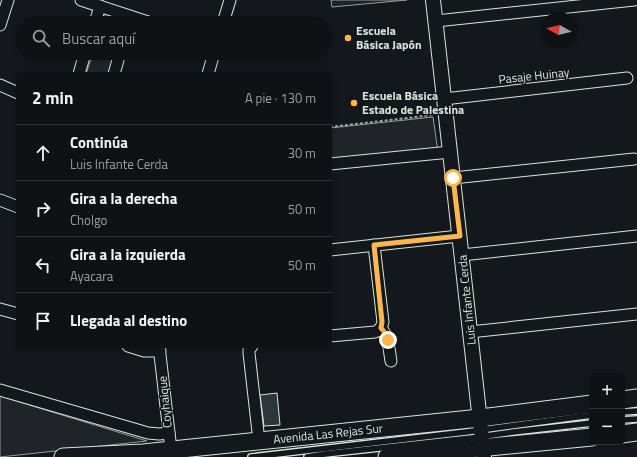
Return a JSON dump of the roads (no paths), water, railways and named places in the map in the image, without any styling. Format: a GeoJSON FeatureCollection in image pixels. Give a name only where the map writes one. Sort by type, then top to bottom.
{"type":"FeatureCollection","features":[{"type":"Feature","properties":{"kind":"main road"},"geometry":{"type":"LineString","coordinates":[[625,400],[637,398]]}},
{"type":"Feature","properties":{"kind":"main road","name":"Avenida Las Rejas Sur"},"geometry":{"type":"LineString","coordinates":[[395,457],[482,438],[589,405]]}},
{"type":"Feature","properties":{"kind":"main road"},"geometry":{"type":"LineString","coordinates":[[625,434],[637,432]]}},
{"type":"Feature","properties":{"kind":"main road","name":"Avenida Las Rejas Sur"},"geometry":{"type":"LineString","coordinates":[[63,457],[143,453],[170,447],[259,441],[589,437]]}},
{"type":"Feature","properties":{"kind":"street"},"geometry":{"type":"LineString","coordinates":[[0,25],[8,0]]}},
{"type":"Feature","properties":{"kind":"street"},"geometry":{"type":"LineString","coordinates":[[81,0],[100,6],[121,16]]}},
{"type":"Feature","properties":{"kind":"street"},"geometry":{"type":"LineString","coordinates":[[225,16],[230,0]]}},
{"type":"Feature","properties":{"kind":"street","name":"Luis Infante Cerda"},"geometry":{"type":"LineString","coordinates":[[434,0],[482,438]]}},
{"type":"Feature","properties":{"kind":"street"},"geometry":{"type":"LineString","coordinates":[[436,21],[634,0]]}},
{"type":"Feature","properties":{"kind":"street"},"geometry":{"type":"LineString","coordinates":[[97,16],[100,6]]}},
{"type":"Feature","properties":{"kind":"street"},"geometry":{"type":"LineString","coordinates":[[80,72],[84,60]]}},
{"type":"Feature","properties":{"kind":"street"},"geometry":{"type":"LineString","coordinates":[[115,72],[118,60]]}},
{"type":"Feature","properties":{"kind":"street"},"geometry":{"type":"LineString","coordinates":[[209,72],[212,60]]}},
{"type":"Feature","properties":{"kind":"street","name":"Pasaje Huinay"},"geometry":{"type":"LineString","coordinates":[[444,99],[627,78]]}},
{"type":"Feature","properties":{"kind":"street"},"geometry":{"type":"LineString","coordinates":[[0,85],[16,92]]}},
{"type":"Feature","properties":{"kind":"street"},"geometry":{"type":"LineString","coordinates":[[332,164],[450,152]]}},
{"type":"Feature","properties":{"kind":"street"},"geometry":{"type":"LineString","coordinates":[[453,178],[634,159]]}},
{"type":"Feature","properties":{"kind":"street"},"geometry":{"type":"LineString","coordinates":[[0,200],[16,206]]}},
{"type":"Feature","properties":{"kind":"street"},"geometry":{"type":"LineString","coordinates":[[332,250],[460,236]]}},
{"type":"Feature","properties":{"kind":"street"},"geometry":{"type":"LineString","coordinates":[[462,256],[637,236]]}},
{"type":"Feature","properties":{"kind":"street"},"geometry":{"type":"LineString","coordinates":[[332,336],[375,332],[381,328],[382,322],[374,245]]}},
{"type":"Feature","properties":{"kind":"street"},"geometry":{"type":"LineString","coordinates":[[0,309],[16,313]]}},
{"type":"Feature","properties":{"kind":"street"},"geometry":{"type":"LineString","coordinates":[[470,332],[637,314]]}},
{"type":"Feature","properties":{"kind":"street"},"geometry":{"type":"LineString","coordinates":[[381,328],[386,334],[388,340],[391,362]]}},
{"type":"Feature","properties":{"kind":"street"},"geometry":{"type":"LineString","coordinates":[[136,348],[144,350],[159,349]]}},
{"type":"Feature","properties":{"kind":"street"},"geometry":{"type":"LineString","coordinates":[[250,348],[249,353],[259,441]]}},
{"type":"Feature","properties":{"kind":"street","name":"Coyhaique"},"geometry":{"type":"LineString","coordinates":[[159,349],[170,447]]}},
{"type":"Feature","properties":{"kind":"street"},"geometry":{"type":"LineString","coordinates":[[0,390],[148,433],[159,434],[170,447]]}},
{"type":"Feature","properties":{"kind":"lane"},"geometry":{"type":"LineString","coordinates":[[625,412],[637,411]]}},
{"type":"Feature","properties":{"kind":"lane"},"geometry":{"type":"LineString","coordinates":[[250,457],[482,438],[589,416]]}},
{"type":"Feature","properties":{"kind":"lane"},"geometry":{"type":"LineString","coordinates":[[625,420],[637,419]]}},
{"type":"Feature","properties":{"kind":"lane"},"geometry":{"type":"LineString","coordinates":[[307,457],[482,438],[513,432],[589,423]]}},
{"type":"Feature","properties":{"kind":"place","name":"Escuela Básica Japón"},"geometry":{"type":"Point","coordinates":[348,38]}},
{"type":"Feature","properties":{"kind":"place","name":"Escuela Básica Estado de Palestina"},"geometry":{"type":"Point","coordinates":[354,103]}}]}
